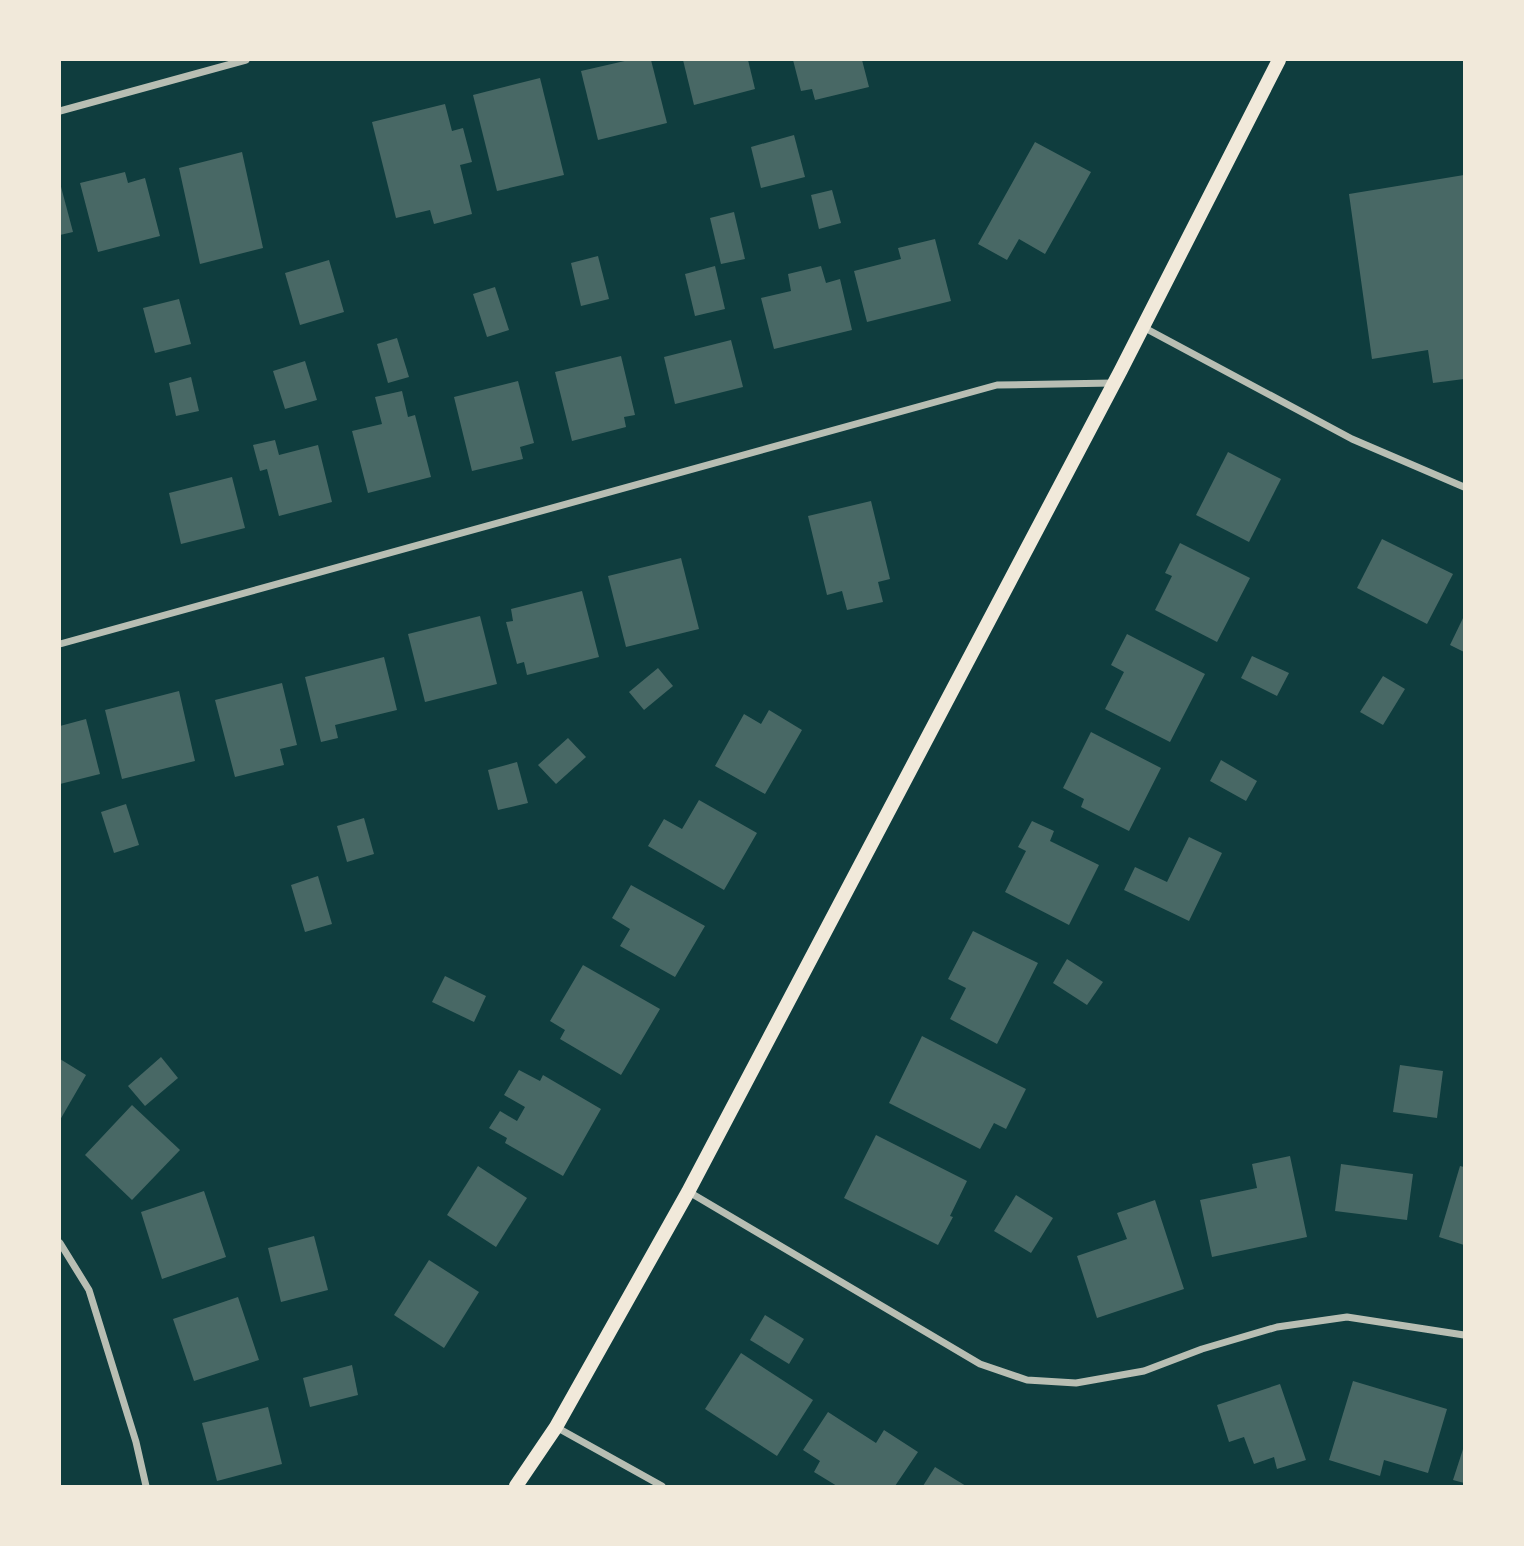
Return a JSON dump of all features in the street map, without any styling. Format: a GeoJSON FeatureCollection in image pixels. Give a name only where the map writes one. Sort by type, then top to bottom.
{"type":"FeatureCollection","features":[{"type":"Feature","properties":{"kind":"main road"},"geometry":{"type":"LineString","coordinates":[[516,1486],[556,1427],[688,1192],[1114,383],[1279,60]]}},
{"type":"Feature","properties":{"kind":"street"},"geometry":{"type":"LineString","coordinates":[[60,111],[246,60]]}},
{"type":"Feature","properties":{"kind":"street"},"geometry":{"type":"LineString","coordinates":[[1143,327],[1352,439],[1465,487]]}},
{"type":"Feature","properties":{"kind":"street"},"geometry":{"type":"LineString","coordinates":[[60,644],[998,386],[1114,383]]}},
{"type":"Feature","properties":{"kind":"street"},"geometry":{"type":"LineString","coordinates":[[688,1192],[980,1364],[1027,1380],[1076,1383],[1144,1371],[1202,1349],[1277,1326],[1347,1317],[1465,1335]]}},
{"type":"Feature","properties":{"kind":"street"},"geometry":{"type":"LineString","coordinates":[[60,1243],[89,1290],[136,1443],[146,1486]]}},
{"type":"Feature","properties":{"kind":"street"},"geometry":{"type":"LineString","coordinates":[[556,1427],[662,1486]]}},
{"type":"Feature","properties":{"kind":"building"},"geometry":{"type":"Polygon","coordinates":[[[629,60],[651,60],[667,123],[598,140],[581,71],[629,60]]]}},
{"type":"Feature","properties":{"kind":"building"},"geometry":{"type":"Polygon","coordinates":[[[683,60],[748,60],[755,89],[694,105],[683,60]]]}},
{"type":"Feature","properties":{"kind":"building"},"geometry":{"type":"Polygon","coordinates":[[[793,60],[862,60],[869,87],[815,100],[812,89],[801,91],[793,60]]]}},
{"type":"Feature","properties":{"kind":"building"},"geometry":{"type":"Polygon","coordinates":[[[540,78],[564,175],[497,191],[473,95],[540,78]]]}},
{"type":"Feature","properties":{"kind":"building"},"geometry":{"type":"Polygon","coordinates":[[[445,104],[452,131],[463,128],[472,162],[460,165],[472,214],[434,224],[430,210],[396,218],[372,122],[445,104]]]}},
{"type":"Feature","properties":{"kind":"building"},"geometry":{"type":"Polygon","coordinates":[[[794,135],[805,177],[761,188],[751,147],[794,135]]]}},
{"type":"Feature","properties":{"kind":"building"},"geometry":{"type":"Polygon","coordinates":[[[1035,142],[1091,172],[1045,254],[1019,239],[1007,260],[978,244],[1035,142]]]}},
{"type":"Feature","properties":{"kind":"building"},"geometry":{"type":"Polygon","coordinates":[[[242,152],[263,248],[200,264],[179,168],[242,152]]]}},
{"type":"Feature","properties":{"kind":"building"},"geometry":{"type":"Polygon","coordinates":[[[125,172],[128,183],[145,178],[160,236],[98,252],[80,183],[125,172]]]}},
{"type":"Feature","properties":{"kind":"building"},"geometry":{"type":"Polygon","coordinates":[[[1464,175],[1464,379],[1433,383],[1428,350],[1372,359],[1349,194],[1464,175]]]}},
{"type":"Feature","properties":{"kind":"building"},"geometry":{"type":"Polygon","coordinates":[[[60,183],[73,232],[60,235],[60,183]]]}},
{"type":"Feature","properties":{"kind":"building"},"geometry":{"type":"Polygon","coordinates":[[[832,190],[841,223],[819,229],[811,195],[832,190]]]}},
{"type":"Feature","properties":{"kind":"building"},"geometry":{"type":"Polygon","coordinates":[[[734,212],[745,259],[721,264],[710,218],[734,212]]]}},
{"type":"Feature","properties":{"kind":"building"},"geometry":{"type":"Polygon","coordinates":[[[935,239],[951,301],[867,322],[854,271],[901,259],[898,248],[935,239]]]}},
{"type":"Feature","properties":{"kind":"building"},"geometry":{"type":"Polygon","coordinates":[[[598,256],[609,299],[581,306],[571,263],[598,256]]]}},
{"type":"Feature","properties":{"kind":"building"},"geometry":{"type":"Polygon","coordinates":[[[329,260],[344,312],[300,325],[285,273],[329,260]]]}},
{"type":"Feature","properties":{"kind":"building"},"geometry":{"type":"Polygon","coordinates":[[[715,266],[725,309],[695,316],[685,274],[715,266]]]}},
{"type":"Feature","properties":{"kind":"building"},"geometry":{"type":"Polygon","coordinates":[[[821,266],[826,283],[840,279],[852,330],[774,349],[761,298],[791,291],[788,274],[821,266]]]}},
{"type":"Feature","properties":{"kind":"building"},"geometry":{"type":"Polygon","coordinates":[[[495,287],[509,330],[487,337],[473,294],[495,287]]]}},
{"type":"Feature","properties":{"kind":"building"},"geometry":{"type":"Polygon","coordinates":[[[179,299],[191,344],[155,353],[143,308],[179,299]]]}},
{"type":"Feature","properties":{"kind":"building"},"geometry":{"type":"Polygon","coordinates":[[[397,338],[409,377],[388,383],[377,344],[397,338]]]}},
{"type":"Feature","properties":{"kind":"building"},"geometry":{"type":"Polygon","coordinates":[[[731,340],[743,387],[675,404],[664,357],[731,340]]]}},
{"type":"Feature","properties":{"kind":"building"},"geometry":{"type":"Polygon","coordinates":[[[621,356],[635,415],[624,417],[626,427],[572,441],[555,372],[621,356]]]}},
{"type":"Feature","properties":{"kind":"building"},"geometry":{"type":"Polygon","coordinates":[[[305,361],[317,400],[285,409],[273,371],[305,361]]]}},
{"type":"Feature","properties":{"kind":"building"},"geometry":{"type":"Polygon","coordinates":[[[191,377],[199,411],[176,416],[169,383],[191,377]]]}},
{"type":"Feature","properties":{"kind":"building"},"geometry":{"type":"Polygon","coordinates":[[[518,381],[534,443],[520,447],[523,459],[472,471],[454,397],[518,381]]]}},
{"type":"Feature","properties":{"kind":"building"},"geometry":{"type":"Polygon","coordinates":[[[402,391],[408,417],[415,415],[431,477],[368,493],[352,431],[382,424],[375,397],[402,391]]]}},
{"type":"Feature","properties":{"kind":"building"},"geometry":{"type":"Polygon","coordinates":[[[275,440],[279,455],[318,445],[332,502],[279,516],[267,469],[260,471],[253,445],[275,440]]]}},
{"type":"Feature","properties":{"kind":"building"},"geometry":{"type":"Polygon","coordinates":[[[1228,452],[1281,479],[1249,542],[1196,515],[1228,452]]]}},
{"type":"Feature","properties":{"kind":"building"},"geometry":{"type":"Polygon","coordinates":[[[232,477],[245,528],[181,544],[169,493],[232,477]]]}},
{"type":"Feature","properties":{"kind":"building"},"geometry":{"type":"Polygon","coordinates":[[[871,501],[890,579],[878,582],[883,602],[847,610],[842,591],[827,595],[808,516],[871,501]]]}},
{"type":"Feature","properties":{"kind":"building"},"geometry":{"type":"Polygon","coordinates":[[[1382,539],[1453,574],[1427,624],[1357,588],[1382,539]]]}},
{"type":"Feature","properties":{"kind":"building"},"geometry":{"type":"Polygon","coordinates":[[[1180,543],[1250,578],[1217,642],[1155,610],[1172,576],[1165,573],[1180,543]]]}},
{"type":"Feature","properties":{"kind":"building"},"geometry":{"type":"Polygon","coordinates":[[[681,558],[699,629],[626,647],[608,576],[681,558]]]}},
{"type":"Feature","properties":{"kind":"building"},"geometry":{"type":"Polygon","coordinates":[[[582,591],[599,657],[527,675],[524,662],[517,664],[506,622],[513,621],[511,609],[582,591]]]}},
{"type":"Feature","properties":{"kind":"building"},"geometry":{"type":"Polygon","coordinates":[[[480,616],[497,684],[425,702],[408,634],[480,616]]]}},
{"type":"Feature","properties":{"kind":"building"},"geometry":{"type":"Polygon","coordinates":[[[1464,616],[1464,652],[1450,645],[1464,616]]]}},
{"type":"Feature","properties":{"kind":"building"},"geometry":{"type":"Polygon","coordinates":[[[1127,634],[1205,674],[1170,742],[1105,709],[1124,672],[1111,665],[1127,634]]]}},
{"type":"Feature","properties":{"kind":"building"},"geometry":{"type":"Polygon","coordinates":[[[1252,656],[1289,673],[1277,696],[1241,678],[1252,656]]]}},
{"type":"Feature","properties":{"kind":"building"},"geometry":{"type":"Polygon","coordinates":[[[384,657],[397,710],[335,725],[338,738],[321,742],[305,677],[384,657]]]}},
{"type":"Feature","properties":{"kind":"building"},"geometry":{"type":"Polygon","coordinates":[[[658,668],[673,686],[644,710],[629,692],[658,668]]]}},
{"type":"Feature","properties":{"kind":"building"},"geometry":{"type":"Polygon","coordinates":[[[1383,676],[1405,689],[1383,725],[1360,712],[1383,676]]]}},
{"type":"Feature","properties":{"kind":"building"},"geometry":{"type":"Polygon","coordinates":[[[282,683],[297,745],[280,749],[284,765],[235,777],[215,700],[282,683]]]}},
{"type":"Feature","properties":{"kind":"building"},"geometry":{"type":"Polygon","coordinates":[[[179,691],[195,761],[122,779],[105,710],[179,691]]]}},
{"type":"Feature","properties":{"kind":"building"},"geometry":{"type":"Polygon","coordinates":[[[769,710],[802,730],[765,794],[715,766],[744,714],[761,724],[769,710]]]}},
{"type":"Feature","properties":{"kind":"building"},"geometry":{"type":"Polygon","coordinates":[[[86,719],[100,774],[60,784],[60,726],[86,719]]]}},
{"type":"Feature","properties":{"kind":"building"},"geometry":{"type":"Polygon","coordinates":[[[1091,732],[1161,768],[1129,831],[1081,807],[1084,799],[1063,788],[1091,732]]]}},
{"type":"Feature","properties":{"kind":"building"},"geometry":{"type":"Polygon","coordinates":[[[568,738],[586,757],[556,784],[538,765],[568,738]]]}},
{"type":"Feature","properties":{"kind":"building"},"geometry":{"type":"Polygon","coordinates":[[[1221,760],[1257,781],[1246,801],[1210,781],[1221,760]]]}},
{"type":"Feature","properties":{"kind":"building"},"geometry":{"type":"Polygon","coordinates":[[[517,762],[528,803],[498,810],[488,770],[517,762]]]}},
{"type":"Feature","properties":{"kind":"building"},"geometry":{"type":"Polygon","coordinates":[[[699,800],[757,833],[724,890],[648,846],[664,819],[682,829],[699,800]]]}},
{"type":"Feature","properties":{"kind":"building"},"geometry":{"type":"Polygon","coordinates":[[[126,804],[139,845],[114,853],[101,812],[126,804]]]}},
{"type":"Feature","properties":{"kind":"building"},"geometry":{"type":"Polygon","coordinates":[[[364,818],[374,854],[347,862],[337,826],[364,818]]]}},
{"type":"Feature","properties":{"kind":"building"},"geometry":{"type":"Polygon","coordinates":[[[1032,821],[1054,831],[1050,841],[1099,865],[1069,925],[1005,892],[1026,851],[1018,847],[1032,821]]]}},
{"type":"Feature","properties":{"kind":"building"},"geometry":{"type":"Polygon","coordinates":[[[1189,837],[1222,853],[1189,921],[1124,890],[1135,867],[1167,882],[1189,837]]]}},
{"type":"Feature","properties":{"kind":"building"},"geometry":{"type":"Polygon","coordinates":[[[318,876],[332,924],[305,932],[291,885],[318,876]]]}},
{"type":"Feature","properties":{"kind":"building"},"geometry":{"type":"Polygon","coordinates":[[[631,885],[705,926],[675,977],[620,946],[630,929],[612,918],[631,885]]]}},
{"type":"Feature","properties":{"kind":"building"},"geometry":{"type":"Polygon","coordinates":[[[973,931],[1038,963],[997,1044],[950,1019],[966,988],[948,979],[973,931]]]}},
{"type":"Feature","properties":{"kind":"building"},"geometry":{"type":"Polygon","coordinates":[[[1067,959],[1103,982],[1087,1005],[1053,983],[1067,959]]]}},
{"type":"Feature","properties":{"kind":"building"},"geometry":{"type":"Polygon","coordinates":[[[583,965],[660,1009],[621,1075],[560,1039],[565,1030],[550,1021],[583,965]]]}},
{"type":"Feature","properties":{"kind":"building"},"geometry":{"type":"Polygon","coordinates":[[[445,976],[486,996],[474,1022],[432,1002],[445,976]]]}},
{"type":"Feature","properties":{"kind":"building"},"geometry":{"type":"Polygon","coordinates":[[[922,1036],[1026,1089],[1006,1129],[994,1123],[980,1149],[889,1103],[922,1036]]]}},
{"type":"Feature","properties":{"kind":"building"},"geometry":{"type":"Polygon","coordinates":[[[161,1057],[178,1078],[145,1106],[128,1086],[161,1057]]]}},
{"type":"Feature","properties":{"kind":"building"},"geometry":{"type":"Polygon","coordinates":[[[60,1059],[86,1075],[60,1120],[60,1059]]]}},
{"type":"Feature","properties":{"kind":"building"},"geometry":{"type":"Polygon","coordinates":[[[1400,1065],[1443,1071],[1437,1118],[1393,1112],[1400,1065]]]}},
{"type":"Feature","properties":{"kind":"building"},"geometry":{"type":"Polygon","coordinates":[[[519,1070],[540,1081],[543,1075],[601,1109],[563,1176],[505,1143],[507,1138],[489,1128],[500,1111],[517,1121],[525,1107],[504,1095],[519,1070]]]}},
{"type":"Feature","properties":{"kind":"building"},"geometry":{"type":"Polygon","coordinates":[[[132,1105],[180,1150],[132,1200],[85,1155],[132,1105]]]}},
{"type":"Feature","properties":{"kind":"building"},"geometry":{"type":"Polygon","coordinates":[[[876,1135],[967,1181],[950,1216],[953,1217],[938,1245],[844,1198],[876,1135]]]}},
{"type":"Feature","properties":{"kind":"building"},"geometry":{"type":"Polygon","coordinates":[[[1290,1156],[1307,1237],[1212,1257],[1200,1200],[1257,1188],[1252,1164],[1290,1156]]]}},
{"type":"Feature","properties":{"kind":"building"},"geometry":{"type":"Polygon","coordinates":[[[1341,1164],[1413,1174],[1407,1220],[1335,1211],[1341,1164]]]}},
{"type":"Feature","properties":{"kind":"building"},"geometry":{"type":"Polygon","coordinates":[[[478,1166],[527,1198],[496,1247],[447,1215],[478,1166]]]}},
{"type":"Feature","properties":{"kind":"building"},"geometry":{"type":"Polygon","coordinates":[[[1460,1166],[1464,1167],[1464,1245],[1439,1237],[1460,1166]]]}},
{"type":"Feature","properties":{"kind":"building"},"geometry":{"type":"Polygon","coordinates":[[[204,1191],[226,1257],[162,1279],[141,1212],[204,1191]]]}},
{"type":"Feature","properties":{"kind":"building"},"geometry":{"type":"Polygon","coordinates":[[[1016,1195],[1053,1218],[1031,1253],[994,1231],[1016,1195]]]}},
{"type":"Feature","properties":{"kind":"building"},"geometry":{"type":"Polygon","coordinates":[[[1155,1200],[1184,1289],[1097,1318],[1077,1256],[1127,1239],[1117,1213],[1155,1200]]]}},
{"type":"Feature","properties":{"kind":"building"},"geometry":{"type":"Polygon","coordinates":[[[314,1236],[328,1290],[281,1302],[268,1248],[314,1236]]]}},
{"type":"Feature","properties":{"kind":"building"},"geometry":{"type":"Polygon","coordinates":[[[429,1260],[479,1292],[444,1348],[394,1315],[429,1260]]]}},
{"type":"Feature","properties":{"kind":"building"},"geometry":{"type":"Polygon","coordinates":[[[238,1297],[259,1360],[194,1381],[173,1319],[238,1297]]]}},
{"type":"Feature","properties":{"kind":"building"},"geometry":{"type":"Polygon","coordinates":[[[765,1315],[804,1339],[789,1364],[750,1340],[765,1315]]]}},
{"type":"Feature","properties":{"kind":"building"},"geometry":{"type":"Polygon","coordinates":[[[741,1353],[813,1400],[777,1456],[705,1409],[741,1353]]]}},
{"type":"Feature","properties":{"kind":"building"},"geometry":{"type":"Polygon","coordinates":[[[352,1365],[358,1395],[310,1407],[303,1378],[352,1365]]]}},
{"type":"Feature","properties":{"kind":"building"},"geometry":{"type":"Polygon","coordinates":[[[1353,1381],[1447,1409],[1428,1473],[1384,1460],[1380,1476],[1329,1460],[1353,1381]]]}},
{"type":"Feature","properties":{"kind":"building"},"geometry":{"type":"Polygon","coordinates":[[[1280,1384],[1306,1460],[1277,1469],[1274,1457],[1254,1464],[1244,1437],[1229,1442],[1217,1405],[1280,1384]]]}},
{"type":"Feature","properties":{"kind":"building"},"geometry":{"type":"Polygon","coordinates":[[[268,1407],[282,1464],[217,1481],[202,1423],[268,1407]]]}},
{"type":"Feature","properties":{"kind":"building"},"geometry":{"type":"Polygon","coordinates":[[[828,1412],[876,1443],[884,1430],[918,1452],[895,1486],[837,1486],[814,1472],[820,1461],[803,1450],[828,1412]]]}},
{"type":"Feature","properties":{"kind":"building"},"geometry":{"type":"Polygon","coordinates":[[[1464,1446],[1464,1483],[1453,1480],[1464,1446]]]}},
{"type":"Feature","properties":{"kind":"building"},"geometry":{"type":"Polygon","coordinates":[[[935,1467],[966,1486],[923,1486],[935,1467]]]}}]}
